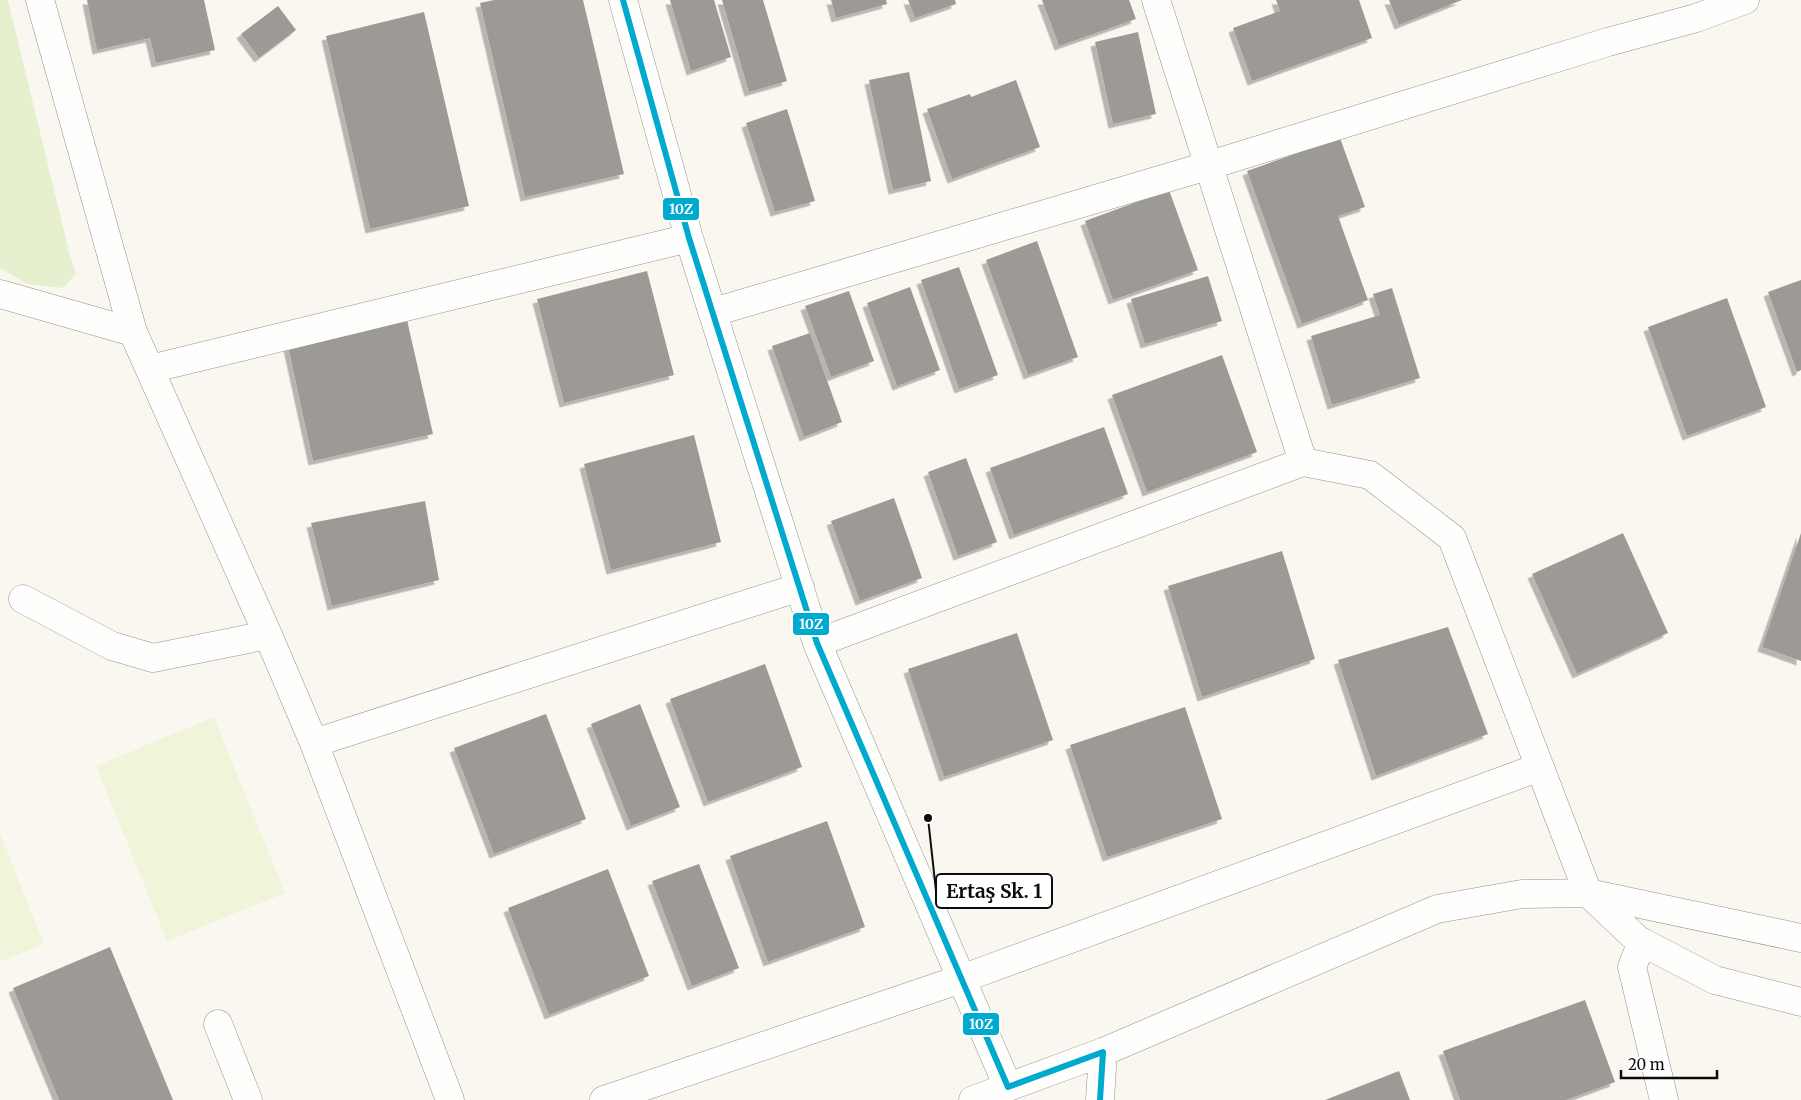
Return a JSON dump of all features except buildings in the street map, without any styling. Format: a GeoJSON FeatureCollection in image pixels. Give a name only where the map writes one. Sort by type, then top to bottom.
{"type":"FeatureCollection","features":[{"type":"Feature","properties":{"kind":"street"},"geometry":{"type":"LineString","coordinates":[[40,0],[133,332],[268,635],[314,744],[450,1100]]}},
{"type":"Feature","properties":{"kind":"street"},"geometry":{"type":"LineString","coordinates":[[623,0],[689,238],[714,312],[817,643],[1008,1087]]}},
{"type":"Feature","properties":{"kind":"street"},"geometry":{"type":"LineString","coordinates":[[1156,0],[1207,166],[1303,462]]}},
{"type":"Feature","properties":{"kind":"street"},"geometry":{"type":"LineString","coordinates":[[714,312],[1207,166],[1608,42],[1694,9],[1745,0]]}},
{"type":"Feature","properties":{"kind":"street"},"geometry":{"type":"LineString","coordinates":[[150,369],[689,238]]}},
{"type":"Feature","properties":{"kind":"street"},"geometry":{"type":"LineString","coordinates":[[0,294],[133,332]]}},
{"type":"Feature","properties":{"kind":"street"},"geometry":{"type":"LineString","coordinates":[[817,643],[1303,462],[1370,475],[1452,538],[1588,893],[1642,942],[1714,980],[1801,1002]]}},
{"type":"Feature","properties":{"kind":"street"},"geometry":{"type":"LineString","coordinates":[[314,744],[800,587]]}},
{"type":"Feature","properties":{"kind":"street"},"geometry":{"type":"LineString","coordinates":[[23,599],[112,646],[152,658],[268,635]]}},
{"type":"Feature","properties":{"kind":"street"},"geometry":{"type":"LineString","coordinates":[[604,1100],[961,979],[1540,767]]}},
{"type":"Feature","properties":{"kind":"street"},"geometry":{"type":"LineString","coordinates":[[973,1100],[1103,1052],[1437,909],[1522,894],[1588,893],[1801,938]]}},
{"type":"Feature","properties":{"kind":"street"},"geometry":{"type":"LineString","coordinates":[[1642,942],[1632,967],[1664,1100]]}},
{"type":"Feature","properties":{"kind":"street"},"geometry":{"type":"LineString","coordinates":[[218,1024],[248,1100]]}},
{"type":"Feature","properties":{"kind":"street"},"geometry":{"type":"LineString","coordinates":[[1100,1100],[1103,1052]]}},
{"type":"Feature","properties":{"kind":"green space"},"geometry":{"type":"Polygon","coordinates":[[[0,0],[8,0],[76,274],[63,288],[27,284],[0,268],[0,0]]]}},
{"type":"Feature","properties":{"kind":"green space"},"geometry":{"type":"Polygon","coordinates":[[[214,717],[285,893],[167,941],[96,766],[214,717]]]}},
{"type":"Feature","properties":{"kind":"green space"},"geometry":{"type":"Polygon","coordinates":[[[0,833],[44,944],[0,962],[0,833]]]}},
{"type":"Feature","properties":{"kind":"transit line","name":"10Z"},"geometry":{"type":"LineString","coordinates":[[623,0],[689,238],[817,643],[1008,1087],[1103,1052],[1100,1100]]}},
{"type":"Feature","properties":{"kind":"place","name":"Ertaş Sk. 1"},"geometry":{"type":"Point","coordinates":[928,818]}}]}
